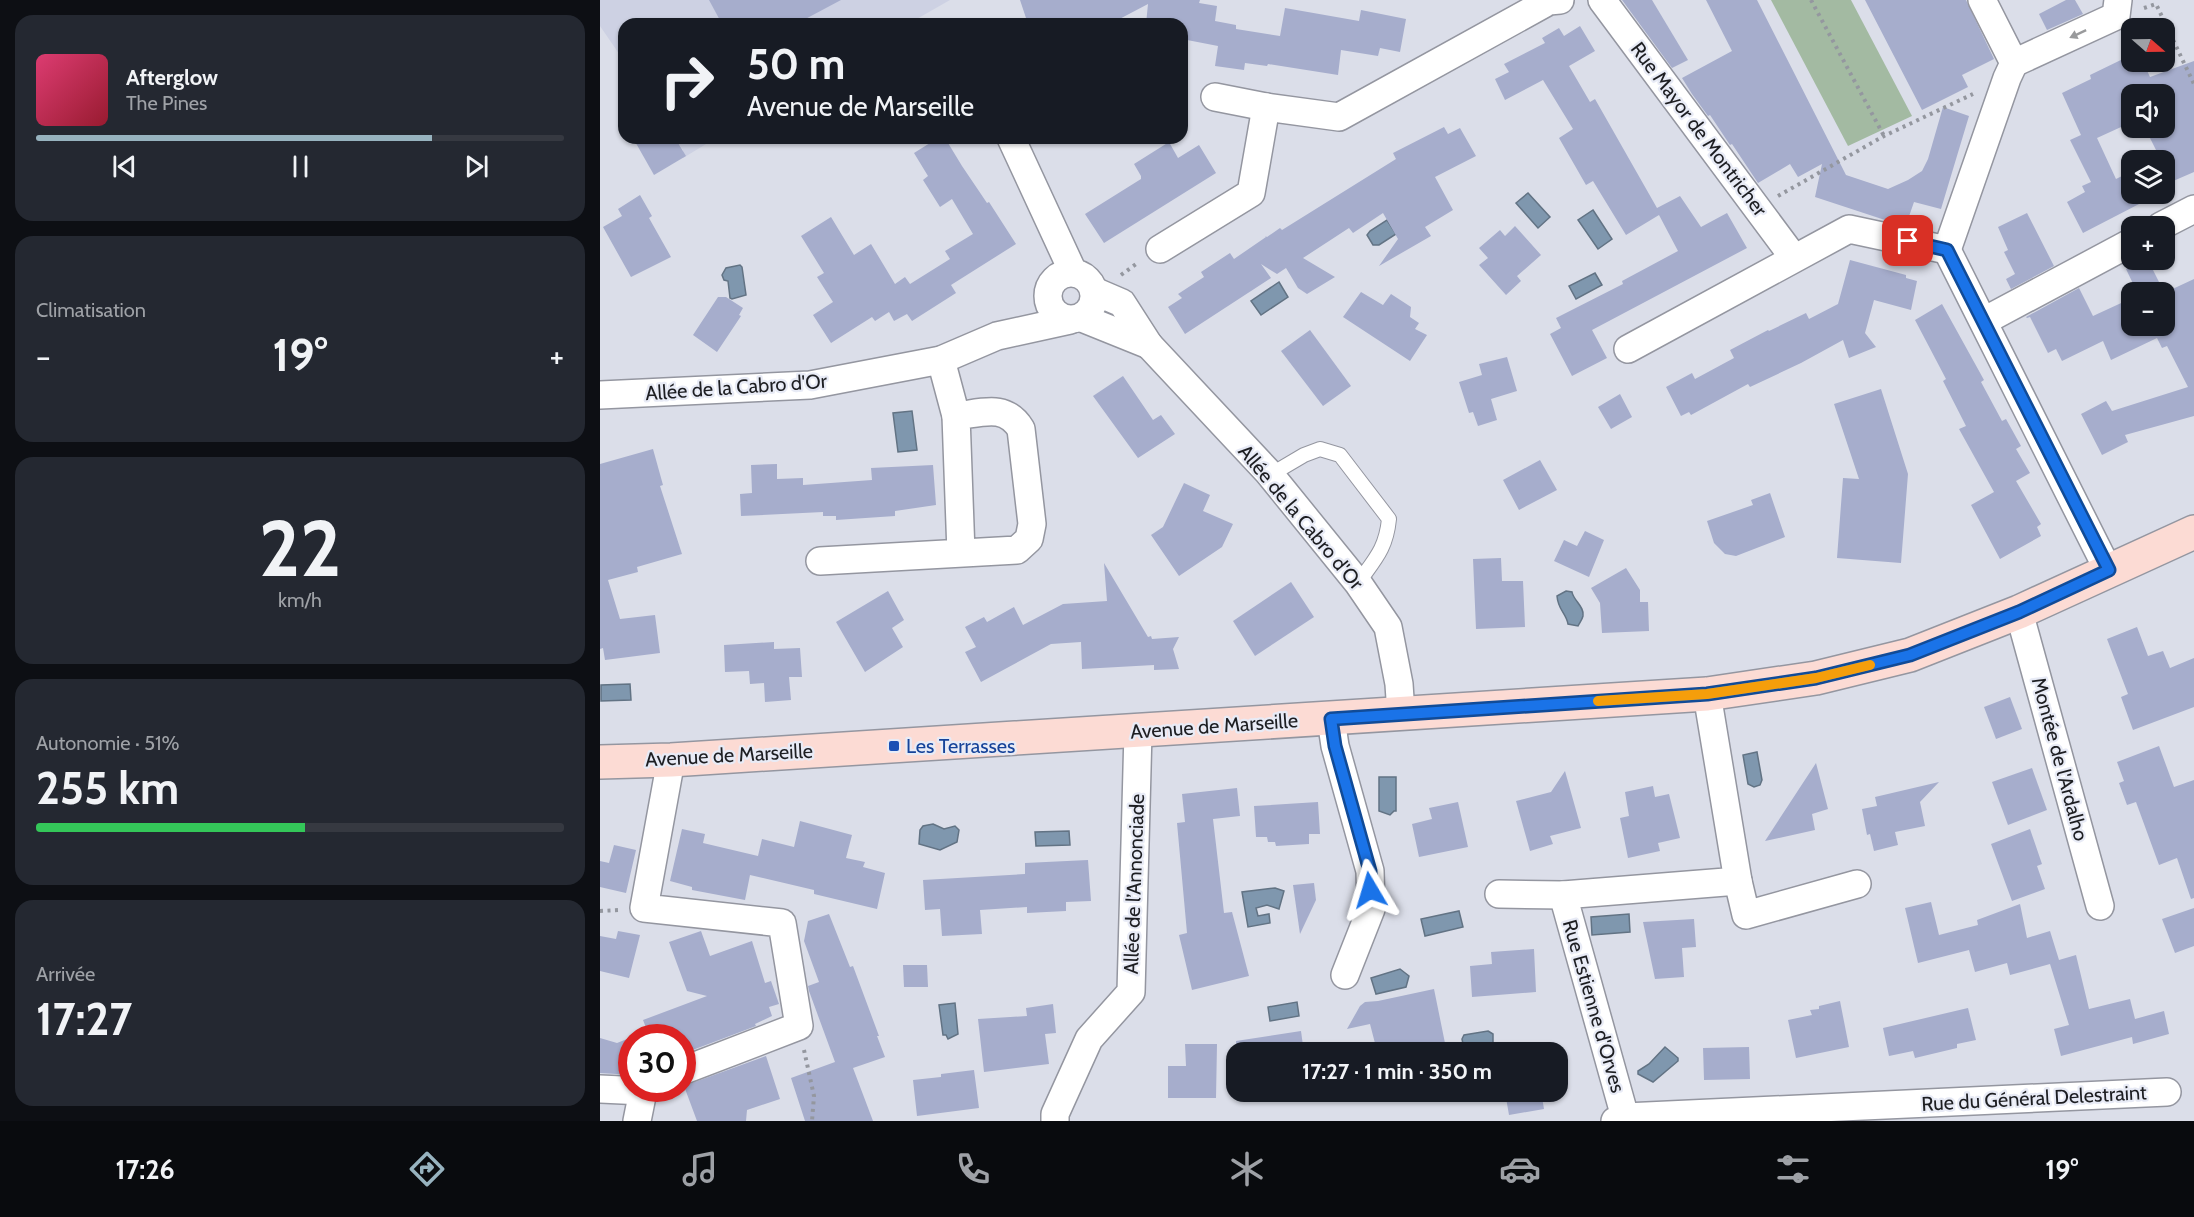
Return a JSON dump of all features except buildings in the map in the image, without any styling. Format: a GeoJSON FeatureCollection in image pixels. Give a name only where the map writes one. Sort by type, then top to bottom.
{"type":"FeatureCollection","features":[{"type":"Feature","properties":{"kind":"street"},"geometry":{"type":"LineString","coordinates":[[1215,97],[1339,117],[1549,1],[1560,0]]}},
{"type":"Feature","properties":{"kind":"street","name":"Rue Mayor de Montricher"},"geometry":{"type":"LineString","coordinates":[[1602,0],[1794,258]]}},
{"type":"Feature","properties":{"kind":"street"},"geometry":{"type":"LineString","coordinates":[[1982,0],[2010,71]]}},
{"type":"Feature","properties":{"kind":"street"},"geometry":{"type":"LineString","coordinates":[[2109,570],[1947,250],[2010,71],[2117,8]]}},
{"type":"Feature","properties":{"kind":"street"},"geometry":{"type":"LineString","coordinates":[[1160,249],[1251,193],[1266,107]]}},
{"type":"Feature","properties":{"kind":"street"},"geometry":{"type":"LineString","coordinates":[[1014,144],[1086,282],[1094,302],[1090,311],[1076,319],[1058,317],[1050,307],[1047,295],[1052,283],[1061,275],[1086,282]]}},
{"type":"Feature","properties":{"kind":"street"},"geometry":{"type":"LineString","coordinates":[[2175,220],[2193,212]]}},
{"type":"Feature","properties":{"kind":"street"},"geometry":{"type":"LineString","coordinates":[[1628,349],[1849,229],[1947,250]]}},
{"type":"Feature","properties":{"kind":"street"},"geometry":{"type":"LineString","coordinates":[[1984,321],[2121,248]]}},
{"type":"Feature","properties":{"kind":"street","name":"Allée de la Cabro d'Or"},"geometry":{"type":"LineString","coordinates":[[1086,282],[1122,303],[1149,345],[1270,476],[1358,583],[1388,627],[1399,684],[1401,714]]}},
{"type":"Feature","properties":{"kind":"street","name":"Allée de la Cabro d'Or"},"geometry":{"type":"LineString","coordinates":[[998,336],[1047,295]]}},
{"type":"Feature","properties":{"kind":"street","name":"Allée de la Cabro d'Or"},"geometry":{"type":"LineString","coordinates":[[600,395],[810,385],[941,360],[998,336],[1076,319],[1149,345]]}},
{"type":"Feature","properties":{"kind":"street"},"geometry":{"type":"LineString","coordinates":[[941,360],[956,416],[961,553]]}},
{"type":"Feature","properties":{"kind":"street"},"geometry":{"type":"LineString","coordinates":[[820,561],[1017,550],[1029,539],[1032,524],[1021,429],[1014,418],[1000,411],[956,416]]}},
{"type":"Feature","properties":{"kind":"street","name":"Avenue de Marseille"},"geometry":{"type":"LineString","coordinates":[[600,762],[671,760],[1138,732],[1707,694],[1816,678],[1910,655],[2019,612],[2194,532]]}},
{"type":"Feature","properties":{"kind":"street","name":"Montée de l'Ardalho"},"geometry":{"type":"LineString","coordinates":[[2019,612],[2100,906]]}},
{"type":"Feature","properties":{"kind":"street"},"geometry":{"type":"LineString","coordinates":[[1707,694],[1738,881],[1746,915],[1857,884]]}},
{"type":"Feature","properties":{"kind":"street"},"geometry":{"type":"LineString","coordinates":[[1331,719],[1335,746],[1370,871],[1371,909],[1345,975]]}},
{"type":"Feature","properties":{"kind":"street","name":"Allée de l’Annonciade"},"geometry":{"type":"LineString","coordinates":[[1054,1121],[1055,1114],[1089,1040],[1131,992],[1138,732]]}},
{"type":"Feature","properties":{"kind":"street"},"geometry":{"type":"LineString","coordinates":[[671,760],[644,908],[782,923],[799,1026],[696,1066]]}},
{"type":"Feature","properties":{"kind":"street","name":"Rue Estienne d'Orves"},"geometry":{"type":"LineString","coordinates":[[1499,894],[1563,895],[1738,881]]}},
{"type":"Feature","properties":{"kind":"street","name":"Rue Estienne d'Orves"},"geometry":{"type":"LineString","coordinates":[[1563,895],[1620,1119]]}},
{"type":"Feature","properties":{"kind":"street"},"geometry":{"type":"LineString","coordinates":[[600,1089],[618,1089]]}},
{"type":"Feature","properties":{"kind":"street","name":"Rue du Général Delestraint"},"geometry":{"type":"LineString","coordinates":[[1620,1119],[1894,1113],[2167,1092]]}},
{"type":"Feature","properties":{"kind":"street"},"geometry":{"type":"LineString","coordinates":[[637,1121],[641,1102]]}},
{"type":"Feature","properties":{"kind":"lane"},"geometry":{"type":"LineString","coordinates":[[1270,476],[1304,455],[1320,449],[1340,455],[1389,519],[1387,538],[1358,583]]}},
{"type":"Feature","properties":{"kind":"path"},"geometry":{"type":"LineString","coordinates":[[1811,0],[1884,136]]}},
{"type":"Feature","properties":{"kind":"path"},"geometry":{"type":"LineString","coordinates":[[2117,8],[2156,4],[2194,84]]}},
{"type":"Feature","properties":{"kind":"path"},"geometry":{"type":"LineString","coordinates":[[1758,207],[1884,136],[2010,71]]}},
{"type":"Feature","properties":{"kind":"path"},"geometry":{"type":"LineString","coordinates":[[1086,282],[1112,280],[1160,249]]}},
{"type":"Feature","properties":{"kind":"path"},"geometry":{"type":"LineString","coordinates":[[799,1026],[814,1096],[812,1121]]}},
{"type":"Feature","properties":{"kind":"shaded area"},"geometry":{"type":"Polygon","coordinates":[[[600,0],[950,0],[918,18],[618,18],[618,52],[600,26],[600,0]]]}},
{"type":"Feature","properties":{"kind":"shaded area"},"geometry":{"type":"Polygon","coordinates":[[[679,144],[706,144],[683,158],[683,150],[679,144]]]}},
{"type":"Feature","properties":{"kind":"shaded area"},"geometry":{"type":"Polygon","coordinates":[[[1528,193],[1550,217],[1538,228],[1516,203],[1528,193]]]}},
{"type":"Feature","properties":{"kind":"shaded area"},"geometry":{"type":"Polygon","coordinates":[[[1593,210],[1612,239],[1598,249],[1578,220],[1593,210]]]}},
{"type":"Feature","properties":{"kind":"shaded area"},"geometry":{"type":"Polygon","coordinates":[[[1387,220],[1396,234],[1379,245],[1373,245],[1367,235],[1387,220]]]}},
{"type":"Feature","properties":{"kind":"shaded area"},"geometry":{"type":"Polygon","coordinates":[[[740,265],[746,295],[732,299],[728,281],[724,280],[722,275],[726,268],[740,265]]]}},
{"type":"Feature","properties":{"kind":"shaded area"},"geometry":{"type":"Polygon","coordinates":[[[1595,273],[1602,285],[1576,299],[1569,286],[1595,273]]]}},
{"type":"Feature","properties":{"kind":"shaded area"},"geometry":{"type":"Polygon","coordinates":[[[1279,282],[1288,297],[1261,315],[1251,301],[1279,282]]]}},
{"type":"Feature","properties":{"kind":"shaded area"},"geometry":{"type":"Polygon","coordinates":[[[912,411],[917,450],[898,452],[893,413],[912,411]]]}},
{"type":"Feature","properties":{"kind":"shaded area"},"geometry":{"type":"Polygon","coordinates":[[[1566,591],[1572,592],[1582,610],[1583,616],[1578,626],[1568,624],[1559,605],[1557,596],[1566,591]]]}},
{"type":"Feature","properties":{"kind":"shaded area"},"geometry":{"type":"Polygon","coordinates":[[[630,684],[631,700],[601,701],[601,685],[630,684]]]}},
{"type":"Feature","properties":{"kind":"shaded area"},"geometry":{"type":"Polygon","coordinates":[[[1757,752],[1762,780],[1760,785],[1754,787],[1748,784],[1743,755],[1757,752]]]}},
{"type":"Feature","properties":{"kind":"shaded area"},"geometry":{"type":"Polygon","coordinates":[[[1379,777],[1396,777],[1396,811],[1390,815],[1379,811],[1379,777]]]}},
{"type":"Feature","properties":{"kind":"shaded area"},"geometry":{"type":"Polygon","coordinates":[[[933,824],[944,829],[955,826],[959,830],[957,842],[940,850],[919,844],[920,830],[923,826],[933,824]]]}},
{"type":"Feature","properties":{"kind":"shaded area"},"geometry":{"type":"Polygon","coordinates":[[[1069,831],[1070,845],[1036,846],[1035,832],[1069,831]]]}},
{"type":"Feature","properties":{"kind":"shaded area"},"geometry":{"type":"Polygon","coordinates":[[[1275,888],[1284,891],[1279,909],[1267,905],[1256,908],[1258,916],[1269,914],[1270,923],[1248,927],[1242,892],[1275,888]]]}},
{"type":"Feature","properties":{"kind":"shaded area"},"geometry":{"type":"Polygon","coordinates":[[[1459,911],[1463,927],[1425,936],[1421,919],[1459,911]]]}},
{"type":"Feature","properties":{"kind":"shaded area"},"geometry":{"type":"Polygon","coordinates":[[[1629,914],[1630,932],[1592,935],[1591,917],[1629,914]]]}},
{"type":"Feature","properties":{"kind":"shaded area"},"geometry":{"type":"Polygon","coordinates":[[[1400,969],[1409,976],[1406,987],[1376,994],[1371,978],[1400,969]]]}},
{"type":"Feature","properties":{"kind":"shaded area"},"geometry":{"type":"Polygon","coordinates":[[[1297,1002],[1299,1016],[1270,1021],[1268,1007],[1297,1002]]]}},
{"type":"Feature","properties":{"kind":"shaded area"},"geometry":{"type":"Polygon","coordinates":[[[955,1003],[958,1034],[948,1039],[946,1035],[943,1035],[939,1005],[955,1003]]]}},
{"type":"Feature","properties":{"kind":"shaded area"},"geometry":{"type":"Polygon","coordinates":[[[1488,1031],[1493,1034],[1493,1042],[1463,1042],[1464,1035],[1488,1031]]]}},
{"type":"Feature","properties":{"kind":"shaded area"},"geometry":{"type":"Polygon","coordinates":[[[1665,1047],[1678,1058],[1678,1061],[1653,1082],[1638,1074],[1638,1071],[1649,1064],[1665,1047]]]}},
{"type":"Feature","properties":{"kind":"green space"},"geometry":{"type":"Polygon","coordinates":[[[1771,0],[1851,0],[1912,116],[1848,146],[1771,0]]]}},
{"type":"Feature","properties":{"kind":"slow traffic"},"geometry":{"type":"LineString","coordinates":[[1598,701],[1707,694],[1816,678],[1870,665]]}},
{"type":"Feature","properties":{"kind":"place","name":"Les Terrasses"},"geometry":{"type":"Point","coordinates":[894,746]}},
{"type":"Feature","properties":{"kind":"route"},"geometry":{"type":"LineString","coordinates":[[1370,890],[1370,871],[1335,746],[1331,719],[1707,694],[1816,678],[1910,655],[2019,612],[2109,570],[1947,250],[1908,241]]}}]}
